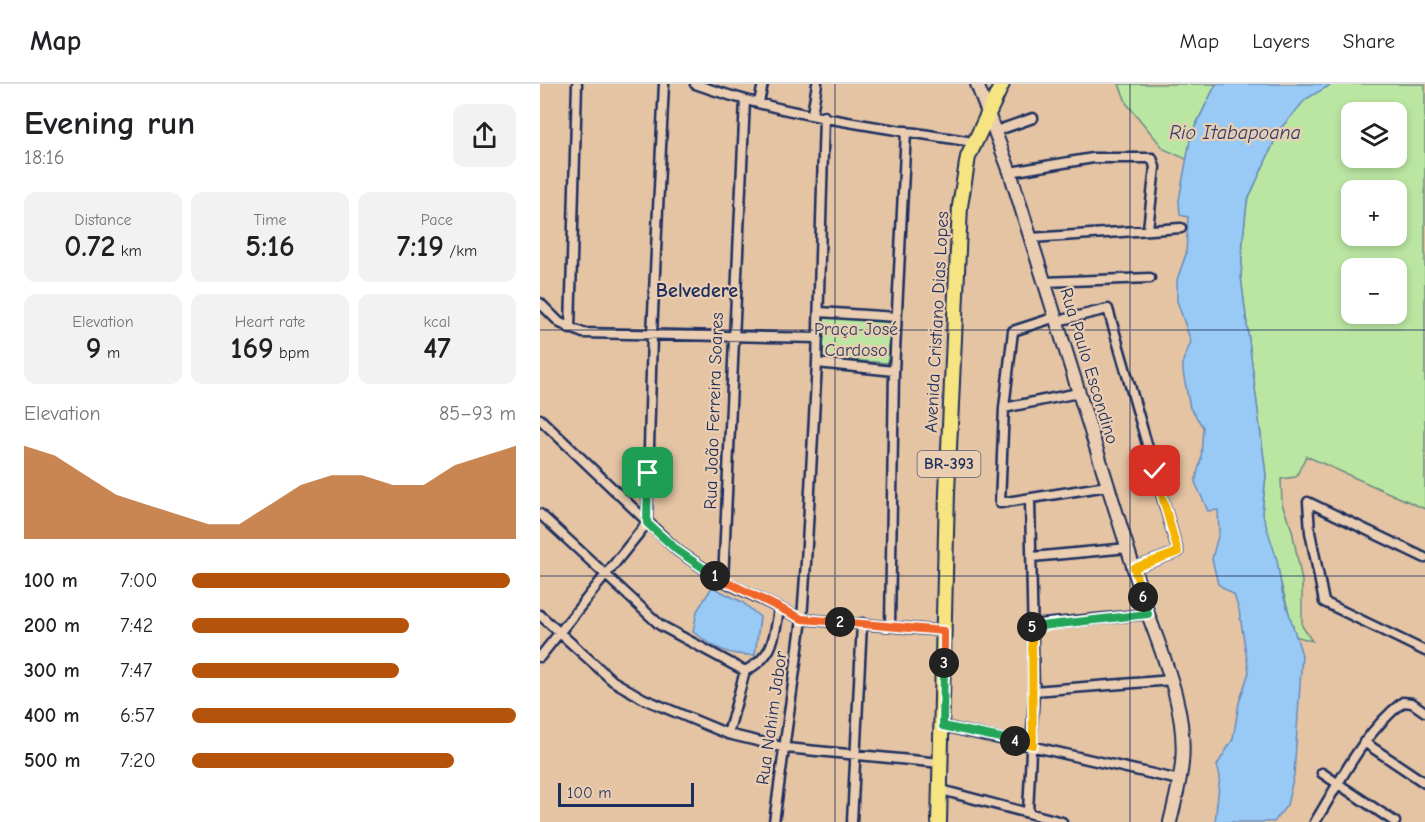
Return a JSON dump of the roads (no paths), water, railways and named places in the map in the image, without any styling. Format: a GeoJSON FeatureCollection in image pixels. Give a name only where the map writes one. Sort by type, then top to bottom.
{"type":"FeatureCollection","features":[{"type":"Feature","properties":{"kind":"main road","name":"Rua Paulo Escondino"},"geometry":{"type":"LineString","coordinates":[[978,84],[1010,172],[1107,486],[1172,680],[1182,737],[1179,780],[1170,822]]}},
{"type":"Feature","properties":{"kind":"main road","name":"Avenida Cristiano Dias Lopes"},"geometry":{"type":"LineString","coordinates":[[939,822],[960,206],[965,167],[973,142],[1002,84]]}},
{"type":"Feature","properties":{"kind":"street"},"geometry":{"type":"LineString","coordinates":[[570,329],[577,84]]}},
{"type":"Feature","properties":{"kind":"street"},"geometry":{"type":"LineString","coordinates":[[540,657],[647,523],[652,334],[664,84]]}},
{"type":"Feature","properties":{"kind":"street"},"geometry":{"type":"LineString","coordinates":[[695,84],[711,87],[745,100],[824,117],[973,142]]}},
{"type":"Feature","properties":{"kind":"street"},"geometry":{"type":"LineString","coordinates":[[759,102],[763,84]]}},
{"type":"Feature","properties":{"kind":"street"},"geometry":{"type":"LineString","coordinates":[[812,114],[817,84]]}},
{"type":"Feature","properties":{"kind":"street","name":"Rua João Ferreira Soares"},"geometry":{"type":"LineString","coordinates":[[723,581],[745,100]]}},
{"type":"Feature","properties":{"kind":"street","name":"Rua Nahim Jabor"},"geometry":{"type":"LineString","coordinates":[[774,822],[802,619],[817,363],[824,117]]}},
{"type":"Feature","properties":{"kind":"street"},"geometry":{"type":"LineString","coordinates":[[996,131],[1033,118]]}},
{"type":"Feature","properties":{"kind":"street"},"geometry":{"type":"LineString","coordinates":[[890,626],[894,371],[906,131]]}},
{"type":"Feature","properties":{"kind":"street"},"geometry":{"type":"LineString","coordinates":[[1010,172],[1101,157],[1152,158],[1155,167],[1148,229]]}},
{"type":"Feature","properties":{"kind":"street"},"geometry":{"type":"LineString","coordinates":[[1031,238],[1181,228]]}},
{"type":"Feature","properties":{"kind":"street"},"geometry":{"type":"LineString","coordinates":[[1044,282],[1150,278]]}},
{"type":"Feature","properties":{"kind":"street"},"geometry":{"type":"LineString","coordinates":[[540,303],[560,323],[583,333],[733,338],[818,338]]}},
{"type":"Feature","properties":{"kind":"street"},"geometry":{"type":"LineString","coordinates":[[1107,486],[1000,503],[1004,408],[1013,330],[1108,309],[1178,552],[1134,568]]}},
{"type":"Feature","properties":{"kind":"street"},"geometry":{"type":"LineString","coordinates":[[819,312],[896,317]]}},
{"type":"Feature","properties":{"kind":"street"},"geometry":{"type":"LineString","coordinates":[[817,363],[894,371]]}},
{"type":"Feature","properties":{"kind":"street"},"geometry":{"type":"LineString","coordinates":[[1004,408],[1078,393]]}},
{"type":"Feature","properties":{"kind":"street"},"geometry":{"type":"LineString","coordinates":[[540,419],[678,551],[723,581],[802,619],[944,631]]}},
{"type":"Feature","properties":{"kind":"street"},"geometry":{"type":"LineString","coordinates":[[1028,812],[1034,691],[1030,500]]}},
{"type":"Feature","properties":{"kind":"street"},"geometry":{"type":"LineString","coordinates":[[1425,558],[1308,502],[1310,532],[1324,602],[1425,651]]}},
{"type":"Feature","properties":{"kind":"street"},"geometry":{"type":"LineString","coordinates":[[540,514],[660,625],[745,671]]}},
{"type":"Feature","properties":{"kind":"street"},"geometry":{"type":"LineString","coordinates":[[1032,557],[1128,548]]}},
{"type":"Feature","properties":{"kind":"street"},"geometry":{"type":"LineString","coordinates":[[728,734],[745,671],[759,664],[774,644],[779,609]]}},
{"type":"Feature","properties":{"kind":"street"},"geometry":{"type":"LineString","coordinates":[[1032,625],[1148,614]]}},
{"type":"Feature","properties":{"kind":"street"},"geometry":{"type":"LineString","coordinates":[[540,615],[613,681],[644,699],[728,734],[786,748],[941,763]]}},
{"type":"Feature","properties":{"kind":"street"},"geometry":{"type":"LineString","coordinates":[[852,822],[862,623]]}},
{"type":"Feature","properties":{"kind":"street"},"geometry":{"type":"LineString","coordinates":[[1034,691],[1172,680]]}},
{"type":"Feature","properties":{"kind":"street"},"geometry":{"type":"LineString","coordinates":[[1315,822],[1364,742],[1381,720],[1402,702],[1408,702],[1425,712]]}},
{"type":"Feature","properties":{"kind":"street"},"geometry":{"type":"LineString","coordinates":[[943,726],[1179,780]]}},
{"type":"Feature","properties":{"kind":"street"},"geometry":{"type":"LineString","coordinates":[[1364,742],[1425,783]]}},
{"type":"Feature","properties":{"kind":"street"},"geometry":{"type":"LineString","coordinates":[[1322,773],[1395,822]]}},
{"type":"Feature","properties":{"kind":"street"},"geometry":{"type":"LineString","coordinates":[[941,790],[1062,822]]}},
{"type":"Feature","properties":{"kind":"water","name":"Rio Itabapoana"},"geometry":{"type":"Polygon","coordinates":[[[1216,84],[1332,84],[1306,99],[1280,129],[1247,202],[1243,238],[1241,277],[1266,475],[1262,512],[1277,560],[1282,591],[1302,655],[1294,775],[1287,805],[1274,822],[1215,822],[1220,776],[1217,765],[1233,739],[1239,703],[1249,672],[1239,610],[1234,595],[1218,584],[1212,559],[1219,532],[1218,510],[1208,511],[1195,482],[1201,459],[1203,427],[1190,408],[1183,372],[1183,361],[1191,342],[1177,301],[1177,280],[1186,254],[1188,217],[1180,215],[1179,200],[1191,135],[1216,84]]]}},
{"type":"Feature","properties":{"kind":"water"},"geometry":{"type":"Polygon","coordinates":[[[712,587],[742,602],[760,617],[755,655],[722,650],[693,632],[697,611],[712,587]]]}},
{"type":"Feature","properties":{"kind":"district","name":"Belvedere"},"geometry":{"type":"Point","coordinates":[697,290]}},
{"type":"Feature","properties":{"kind":"park label","name":"Praça José Cardoso"},"geometry":{"type":"Point","coordinates":[856,339]}}]}
